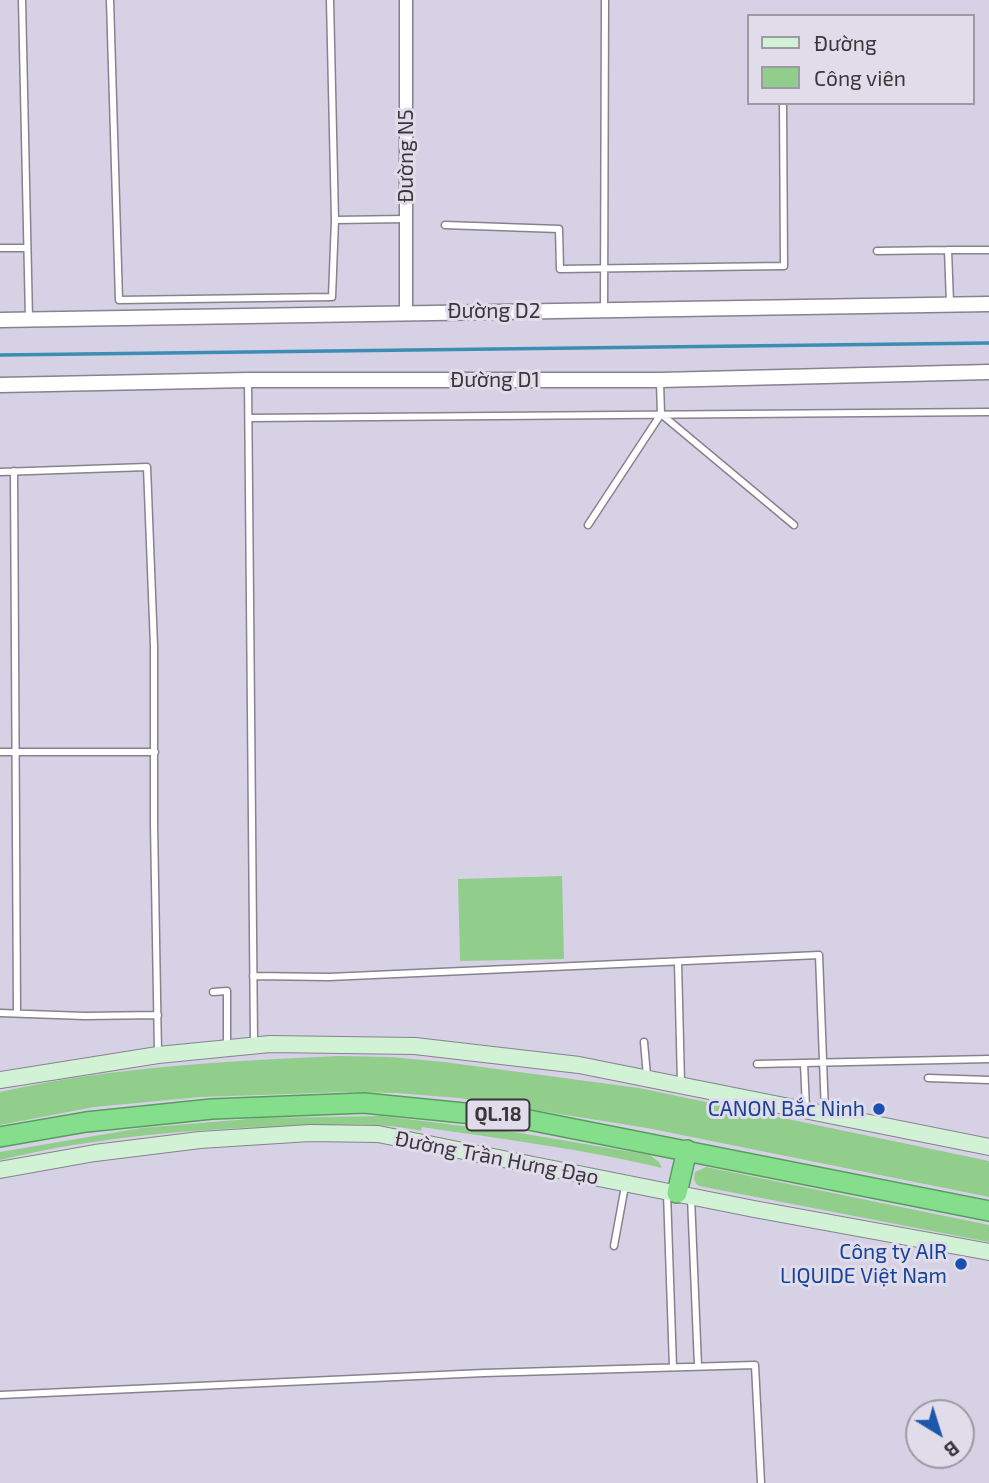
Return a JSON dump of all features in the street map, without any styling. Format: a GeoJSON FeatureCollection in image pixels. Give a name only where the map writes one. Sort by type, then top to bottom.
{"type":"FeatureCollection","features":[{"type":"Feature","properties":{"kind":"highway","name":"Đường Trần Hưng Đạo"},"geometry":{"type":"LineString","coordinates":[[0,1137],[86,1122],[212,1109],[364,1102],[524,1119],[989,1211]]}},
{"type":"Feature","properties":{"kind":"highway"},"geometry":{"type":"LineString","coordinates":[[678,1193],[687,1150]]}},
{"type":"Feature","properties":{"kind":"main road"},"geometry":{"type":"LineString","coordinates":[[0,1080],[158,1055],[227,1048],[415,1046],[579,1065],[989,1147]]}},
{"type":"Feature","properties":{"kind":"main road","name":"Đường Trần Hưng Đạo"},"geometry":{"type":"LineString","coordinates":[[0,1170],[85,1155],[200,1140],[354,1133],[400,1138],[989,1252]]}},
{"type":"Feature","properties":{"kind":"street","name":"Đường N5"},"geometry":{"type":"LineString","coordinates":[[406,0],[406,312]]}},
{"type":"Feature","properties":{"kind":"street","name":"Đường D2"},"geometry":{"type":"LineString","coordinates":[[0,320],[989,304]]}},
{"type":"Feature","properties":{"kind":"street","name":"Đường D1"},"geometry":{"type":"LineString","coordinates":[[0,385],[248,380],[660,380],[989,372]]}},
{"type":"Feature","properties":{"kind":"lane"},"geometry":{"type":"LineString","coordinates":[[22,0],[29,319]]}},
{"type":"Feature","properties":{"kind":"lane"},"geometry":{"type":"LineString","coordinates":[[110,0],[119,300],[332,297],[335,220],[330,0]]}},
{"type":"Feature","properties":{"kind":"lane"},"geometry":{"type":"LineString","coordinates":[[604,310],[605,0]]}},
{"type":"Feature","properties":{"kind":"lane"},"geometry":{"type":"LineString","coordinates":[[445,225],[559,229],[560,269],[784,266],[783,105]]}},
{"type":"Feature","properties":{"kind":"lane"},"geometry":{"type":"LineString","coordinates":[[335,220],[406,219]]}},
{"type":"Feature","properties":{"kind":"lane"},"geometry":{"type":"LineString","coordinates":[[0,248],[27,248]]}},
{"type":"Feature","properties":{"kind":"lane"},"geometry":{"type":"LineString","coordinates":[[948,250],[950,305]]}},
{"type":"Feature","properties":{"kind":"lane"},"geometry":{"type":"LineString","coordinates":[[877,251],[989,250]]}},
{"type":"Feature","properties":{"kind":"lane"},"geometry":{"type":"LineString","coordinates":[[248,380],[254,1046]]}},
{"type":"Feature","properties":{"kind":"lane"},"geometry":{"type":"LineString","coordinates":[[588,525],[661,414],[660,380]]}},
{"type":"Feature","properties":{"kind":"lane"},"geometry":{"type":"LineString","coordinates":[[249,418],[989,412]]}},
{"type":"Feature","properties":{"kind":"lane"},"geometry":{"type":"LineString","coordinates":[[661,414],[794,525]]}},
{"type":"Feature","properties":{"kind":"lane"},"geometry":{"type":"LineString","coordinates":[[0,472],[147,467],[154,646],[158,1055]]}},
{"type":"Feature","properties":{"kind":"lane"},"geometry":{"type":"LineString","coordinates":[[14,471],[17,1013]]}},
{"type":"Feature","properties":{"kind":"lane"},"geometry":{"type":"LineString","coordinates":[[0,752],[155,752]]}},
{"type":"Feature","properties":{"kind":"lane"},"geometry":{"type":"LineString","coordinates":[[253,976],[329,977],[819,955],[825,1113]]}},
{"type":"Feature","properties":{"kind":"lane"},"geometry":{"type":"LineString","coordinates":[[677,962],[681,1085]]}},
{"type":"Feature","properties":{"kind":"lane"},"geometry":{"type":"LineString","coordinates":[[213,992],[227,991],[227,1048]]}},
{"type":"Feature","properties":{"kind":"lane"},"geometry":{"type":"LineString","coordinates":[[0,1013],[158,1015]]}},
{"type":"Feature","properties":{"kind":"lane"},"geometry":{"type":"LineString","coordinates":[[644,1042],[647,1078]]}},
{"type":"Feature","properties":{"kind":"lane"},"geometry":{"type":"LineString","coordinates":[[757,1064],[989,1059]]}},
{"type":"Feature","properties":{"kind":"lane"},"geometry":{"type":"LineString","coordinates":[[804,1063],[806,1109]]}},
{"type":"Feature","properties":{"kind":"lane"},"geometry":{"type":"LineString","coordinates":[[928,1078],[989,1080]]}},
{"type":"Feature","properties":{"kind":"lane"},"geometry":{"type":"LineString","coordinates":[[614,1246],[625,1183]]}},
{"type":"Feature","properties":{"kind":"lane"},"geometry":{"type":"LineString","coordinates":[[678,1193],[691,1238],[698,1366]]}},
{"type":"Feature","properties":{"kind":"lane"},"geometry":{"type":"LineString","coordinates":[[673,1367],[678,1193]]}},
{"type":"Feature","properties":{"kind":"lane"},"geometry":{"type":"LineString","coordinates":[[0,1395],[755,1365],[761,1483]]}},
{"type":"Feature","properties":{"kind":"shaded area"},"geometry":{"type":"Polygon","coordinates":[[[0,0],[989,0],[989,1483],[0,1483],[0,0]]]}},
{"type":"Feature","properties":{"kind":"green space"},"geometry":{"type":"Polygon","coordinates":[[[562,876],[564,959],[460,961],[458,879],[562,876]]]}},
{"type":"Feature","properties":{"kind":"green space"},"geometry":{"type":"Polygon","coordinates":[[[339,1056],[444,1062],[639,1088],[989,1161],[989,1197],[647,1128],[459,1098],[397,1093],[201,1097],[94,1107],[0,1125],[0,1092],[42,1083],[169,1066],[339,1056]]]}},
{"type":"Feature","properties":{"kind":"green space"},"geometry":{"type":"Polygon","coordinates":[[[382,1116],[520,1133],[650,1155],[662,1168],[572,1150],[422,1127],[421,1131],[362,1125],[265,1127],[151,1135],[75,1145],[0,1160],[0,1152],[141,1128],[260,1118],[382,1116]]]}},
{"type":"Feature","properties":{"kind":"green space"},"geometry":{"type":"Polygon","coordinates":[[[706,1167],[989,1225],[989,1242],[697,1185],[695,1172],[706,1167]]]}},
{"type":"Feature","properties":{"kind":"waterway"},"geometry":{"type":"LineString","coordinates":[[0,355],[989,343]]}},
{"type":"Feature","properties":{"kind":"place","name":"CANON Bắc Ninh"},"geometry":{"type":"Point","coordinates":[879,1109]}},
{"type":"Feature","properties":{"kind":"place","name":"Công ty AIR LIQUIDE Việt Nam"},"geometry":{"type":"Point","coordinates":[961,1264]}}]}
